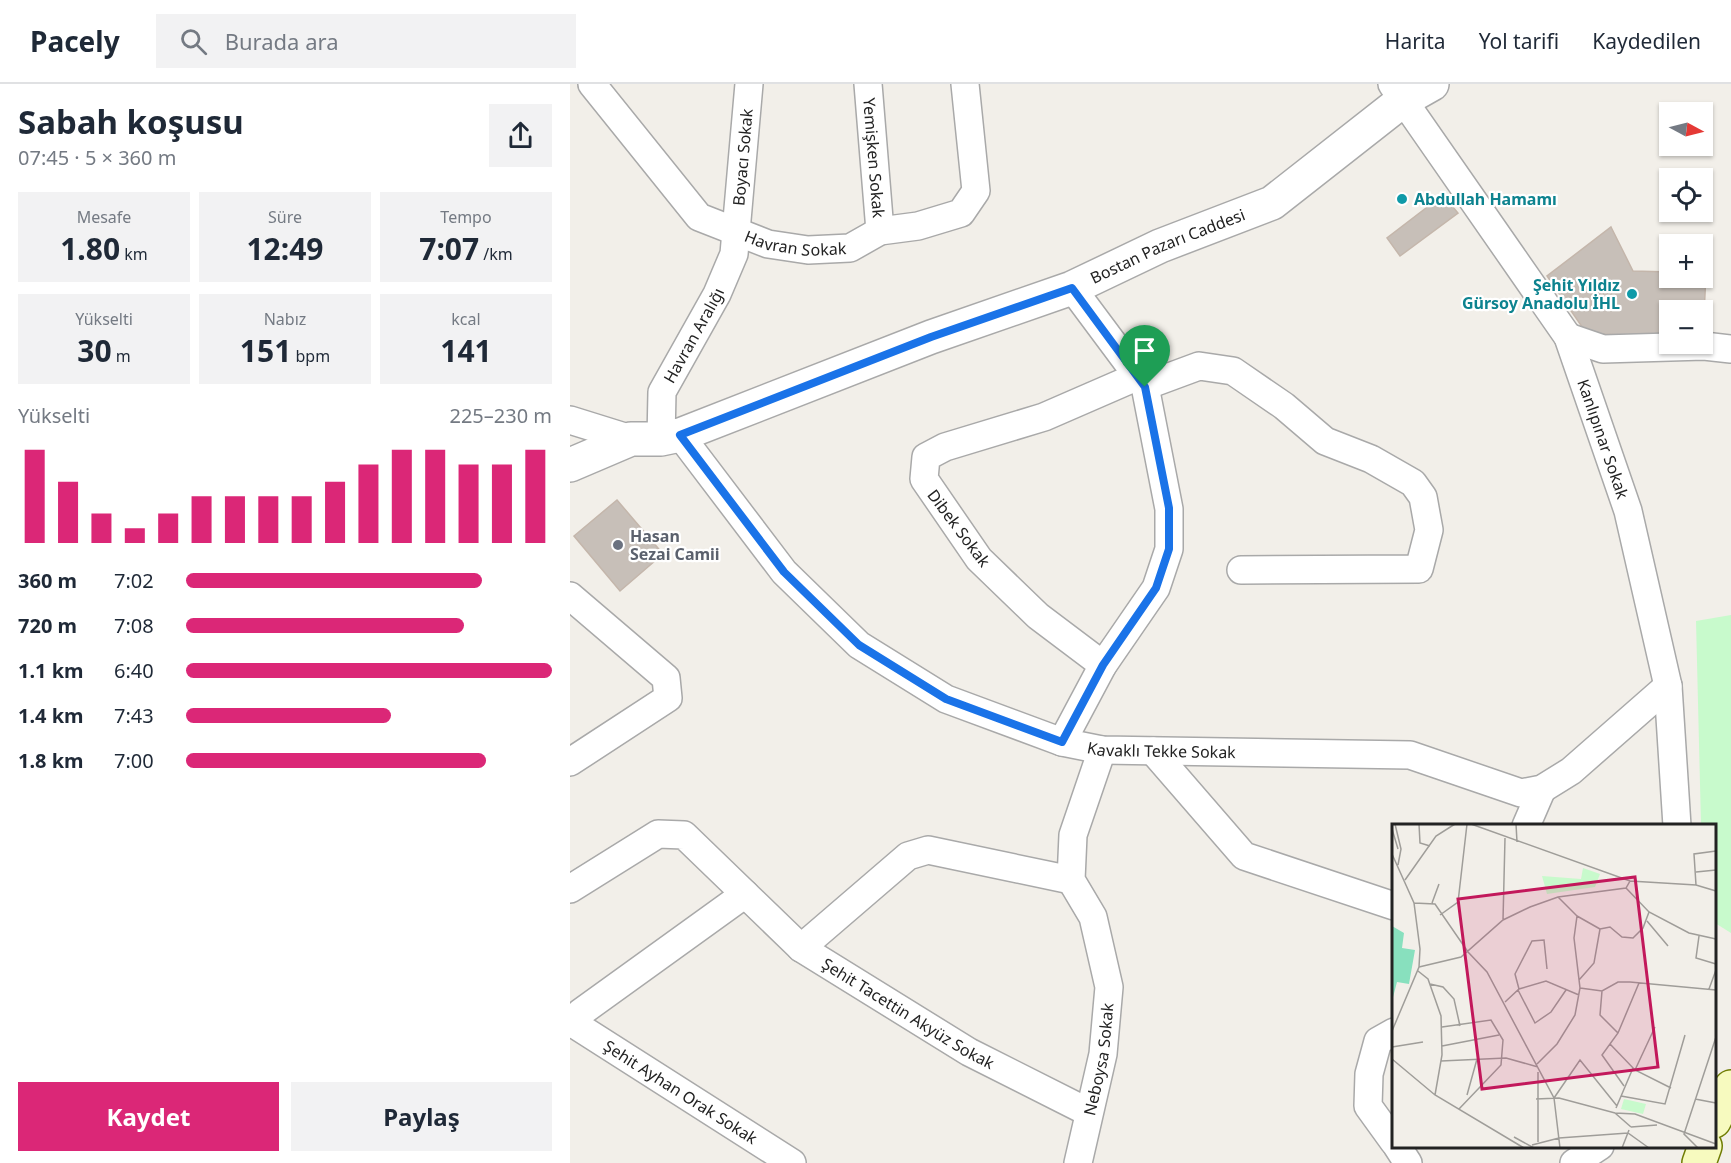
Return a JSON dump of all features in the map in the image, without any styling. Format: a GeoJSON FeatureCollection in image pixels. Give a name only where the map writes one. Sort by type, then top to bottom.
{"type":"FeatureCollection","features":[{"type":"Feature","properties":{"kind":"main road"},"geometry":{"type":"LineString","coordinates":[[1716,1117],[1731,1087]]}},
{"type":"Feature","properties":{"kind":"main road"},"geometry":{"type":"LineString","coordinates":[[1699,1163],[1704,1148]]}},
{"type":"Feature","properties":{"kind":"street","name":"Havran Sokak"},"geometry":{"type":"LineString","coordinates":[[592,84],[699,217],[768,244],[808,250],[849,248],[880,231],[918,226],[961,213],[976,191],[965,84]]}},
{"type":"Feature","properties":{"kind":"street","name":"Boyacı Sokak"},"geometry":{"type":"LineString","coordinates":[[738,231],[749,84]]}},
{"type":"Feature","properties":{"kind":"street","name":"Yemişken Sokak"},"geometry":{"type":"LineString","coordinates":[[868,84],[880,231]]}},
{"type":"Feature","properties":{"kind":"street","name":"Bostan Pazarı Caddesi"},"geometry":{"type":"LineString","coordinates":[[570,465],[657,438],[931,337],[1072,288],[1160,246],[1272,203],[1397,92],[1432,84]]}},
{"type":"Feature","properties":{"kind":"street","name":"Kanlıpınar Sokak"},"geometry":{"type":"LineString","coordinates":[[1397,92],[1568,337],[1628,512],[1668,686],[1677,824]]}},
{"type":"Feature","properties":{"kind":"street","name":"Havran Aralığı"},"geometry":{"type":"LineString","coordinates":[[657,438],[662,392],[717,294],[734,254],[738,231]]}},
{"type":"Feature","properties":{"kind":"street"},"geometry":{"type":"LineString","coordinates":[[1062,742],[1103,665],[1156,588],[1169,549],[1169,508],[1140,382],[1105,330],[1072,288]]}},
{"type":"Feature","properties":{"kind":"street"},"geometry":{"type":"LineString","coordinates":[[1568,337],[1603,349],[1704,346],[1731,349]]}},
{"type":"Feature","properties":{"kind":"street"},"geometry":{"type":"LineString","coordinates":[[1140,382],[1199,366],[1233,371],[1284,406],[1325,441],[1371,459],[1413,483],[1423,497],[1429,530],[1419,569],[1241,570]]}},
{"type":"Feature","properties":{"kind":"street","name":"Dibek Sokak"},"geometry":{"type":"LineString","coordinates":[[1103,665],[1038,616],[979,560],[924,479],[926,457],[945,447],[1044,417],[1140,382]]}},
{"type":"Feature","properties":{"kind":"street"},"geometry":{"type":"LineString","coordinates":[[570,420],[657,438]]}},
{"type":"Feature","properties":{"kind":"street","name":"Kavaklı Tekke Sokak"},"geometry":{"type":"LineString","coordinates":[[657,438],[784,572],[859,645],[946,699],[1062,742],[1102,750],[1410,755],[1521,793],[1542,789]]}},
{"type":"Feature","properties":{"kind":"street"},"geometry":{"type":"LineString","coordinates":[[570,596],[666,678],[668,698],[570,762]]}},
{"type":"Feature","properties":{"kind":"street"},"geometry":{"type":"LineString","coordinates":[[1526,824],[1542,789],[1571,771],[1668,686]]}},
{"type":"Feature","properties":{"kind":"street"},"geometry":{"type":"LineString","coordinates":[[801,948],[908,856],[928,849],[1071,880],[1073,835],[1102,750]]}},
{"type":"Feature","properties":{"kind":"street"},"geometry":{"type":"LineString","coordinates":[[1154,751],[1244,856],[1392,905]]}},
{"type":"Feature","properties":{"kind":"street","name":"Şehit Tacettin Akyüz Sokak"},"geometry":{"type":"LineString","coordinates":[[570,889],[658,834],[684,835],[801,948],[969,1052],[1088,1112]]}},
{"type":"Feature","properties":{"kind":"street","name":"Neboysa Sokak"},"geometry":{"type":"LineString","coordinates":[[1071,880],[1093,917],[1109,987],[1102,1054],[1078,1163]]}},
{"type":"Feature","properties":{"kind":"street"},"geometry":{"type":"LineString","coordinates":[[573,1016],[745,894]]}},
{"type":"Feature","properties":{"kind":"street","name":"Şehit Ayhan Orak Sokak"},"geometry":{"type":"LineString","coordinates":[[573,1016],[792,1163]]}},
{"type":"Feature","properties":{"kind":"street"},"geometry":{"type":"LineString","coordinates":[[1392,1033],[1378,1041],[1369,1074],[1368,1106],[1392,1139]]}},
{"type":"Feature","properties":{"kind":"street"},"geometry":{"type":"LineString","coordinates":[[1398,1148],[1408,1163]]}},
{"type":"Feature","properties":{"kind":"street"},"geometry":{"type":"LineString","coordinates":[[1574,1163],[1597,1148]]}},
{"type":"Feature","properties":{"kind":"green space"},"geometry":{"type":"Polygon","coordinates":[[[1731,615],[1731,933],[1716,924],[1716,824],[1701,824],[1696,621],[1731,615]]]}},
{"type":"Feature","properties":{"kind":"building"},"geometry":{"type":"Polygon","coordinates":[[[1443,195],[1458,213],[1400,256],[1387,238],[1443,195]]]}},
{"type":"Feature","properties":{"kind":"building","name":"Şehit Yıldız Gürsoy Anadolu İHL"},"geometry":{"type":"Polygon","coordinates":[[[1611,227],[1633,271],[1659,272],[1659,288],[1705,288],[1705,300],[1659,300],[1659,336],[1587,334],[1547,276],[1611,227]]]}},
{"type":"Feature","properties":{"kind":"building","name":"Hasan Sezai Camii"},"geometry":{"type":"Polygon","coordinates":[[[617,500],[663,554],[620,591],[574,536],[617,500]]]}},
{"type":"Feature","properties":{"kind":"place","name":"Abdullah Hamamı"},"geometry":{"type":"Point","coordinates":[1402,199]}},
{"type":"Feature","properties":{"kind":"place","name":"Şehit Yıldız Gürsoy Anadolu İHL"},"geometry":{"type":"Point","coordinates":[1632,294]}},
{"type":"Feature","properties":{"kind":"place","name":"Hasan Sezai Camii"},"geometry":{"type":"Point","coordinates":[618,545]}},
{"type":"Feature","properties":{"kind":"route"},"geometry":{"type":"LineString","coordinates":[[1072,288],[1145,387],[1169,508],[1169,549],[1156,588],[1103,665],[1062,742],[946,699],[859,645],[784,572],[680,435],[931,337],[1072,288]]}}]}
